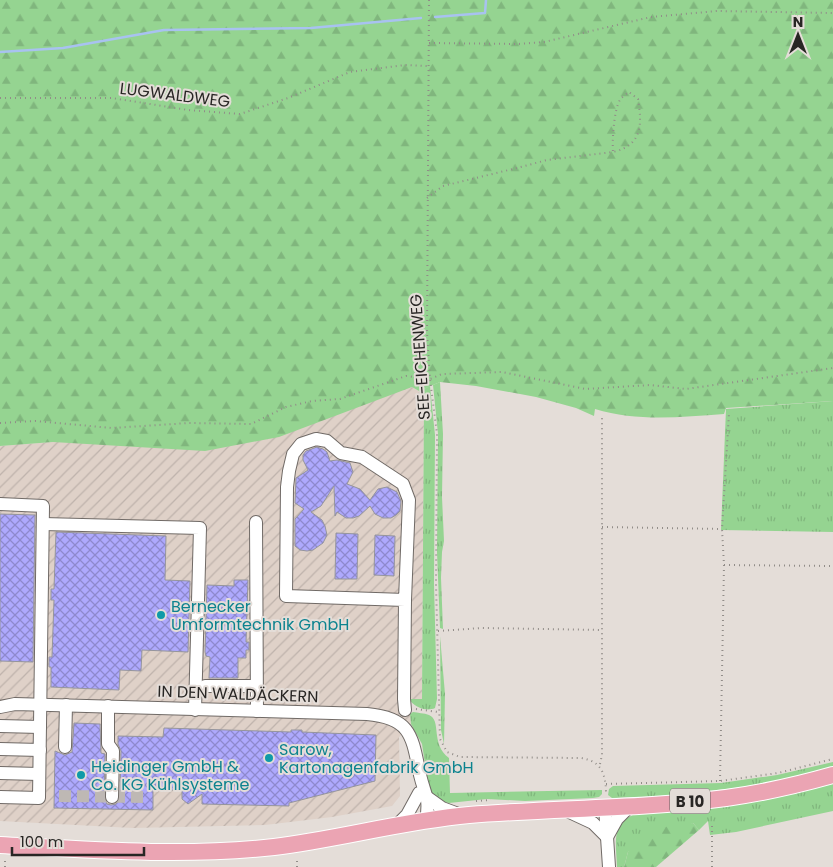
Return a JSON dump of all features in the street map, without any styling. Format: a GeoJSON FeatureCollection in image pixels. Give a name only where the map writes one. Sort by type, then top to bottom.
{"type":"FeatureCollection","features":[{"type":"Feature","properties":{"kind":"main road","name":"B 10"},"geometry":{"type":"LineString","coordinates":[[3,851],[213,851],[297,844],[426,821],[466,809],[562,809],[606,802],[631,805],[700,801],[783,788],[833,775]]}},
{"type":"Feature","properties":{"kind":"street"},"geometry":{"type":"LineString","coordinates":[[405,600],[286,596],[287,487],[293,454],[301,444],[316,439],[327,441],[341,453],[362,457],[403,484],[409,500],[405,600],[405,710]]}},
{"type":"Feature","properties":{"kind":"street"},"geometry":{"type":"LineString","coordinates":[[0,504],[43,506],[39,798],[0,797]]}},
{"type":"Feature","properties":{"kind":"street"},"geometry":{"type":"LineString","coordinates":[[256,522],[262,585],[262,673],[256,686],[257,712]]}},
{"type":"Feature","properties":{"kind":"street"},"geometry":{"type":"LineString","coordinates":[[43,524],[200,528],[195,710]]}},
{"type":"Feature","properties":{"kind":"street"},"geometry":{"type":"LineString","coordinates":[[205,686],[256,686]]}},
{"type":"Feature","properties":{"kind":"street","name":"IN DEN WALDÄCKERN"},"geometry":{"type":"LineString","coordinates":[[0,701],[14,704],[367,714],[387,717],[402,726],[411,737],[420,776],[426,821]]}},
{"type":"Feature","properties":{"kind":"street","name":"IN DEN WALDÄCKERN"},"geometry":{"type":"LineString","coordinates":[[0,707],[14,704]]}},
{"type":"Feature","properties":{"kind":"street"},"geometry":{"type":"LineString","coordinates":[[65,747],[66,705]]}},
{"type":"Feature","properties":{"kind":"street"},"geometry":{"type":"LineString","coordinates":[[108,706],[108,744],[113,750],[112,796]]}},
{"type":"Feature","properties":{"kind":"street"},"geometry":{"type":"LineString","coordinates":[[0,726],[40,727]]}},
{"type":"Feature","properties":{"kind":"street"},"geometry":{"type":"LineString","coordinates":[[0,749],[40,750]]}},
{"type":"Feature","properties":{"kind":"street"},"geometry":{"type":"LineString","coordinates":[[0,773],[39,774]]}},
{"type":"Feature","properties":{"kind":"street"},"geometry":{"type":"LineString","coordinates":[[396,826],[423,795],[442,808],[466,809]]}},
{"type":"Feature","properties":{"kind":"street"},"geometry":{"type":"LineString","coordinates":[[606,802],[608,867]]}},
{"type":"Feature","properties":{"kind":"street"},"geometry":{"type":"LineString","coordinates":[[607,837],[617,819],[631,805]]}},
{"type":"Feature","properties":{"kind":"street"},"geometry":{"type":"LineString","coordinates":[[562,809],[592,823],[607,837]]}},
{"type":"Feature","properties":{"kind":"path","name":"SEE-EICHENWEG"},"geometry":{"type":"LineString","coordinates":[[429,0],[427,333],[436,434],[438,712],[442,745],[447,752],[455,756],[480,758],[581,758],[592,760],[599,766]]}},
{"type":"Feature","properties":{"kind":"path"},"geometry":{"type":"LineString","coordinates":[[429,43],[518,44],[544,42],[651,17],[717,11],[833,13]]}},
{"type":"Feature","properties":{"kind":"path","name":"LUGWALDWEG"},"geometry":{"type":"LineString","coordinates":[[0,98],[112,98],[188,110],[240,114],[288,98],[350,72],[397,65],[429,66]]}},
{"type":"Feature","properties":{"kind":"path"},"geometry":{"type":"LineString","coordinates":[[428,198],[443,186],[547,160],[613,152],[624,150],[638,136],[641,117],[638,99],[629,92],[620,99],[615,114],[612,142],[613,152]]}},
{"type":"Feature","properties":{"kind":"path"},"geometry":{"type":"LineString","coordinates":[[0,423],[35,421],[112,428],[189,423],[251,424],[286,407],[312,401],[340,400],[406,376],[430,379],[442,374],[502,372],[585,389],[650,385],[686,389],[833,368]]}},
{"type":"Feature","properties":{"kind":"path"},"geometry":{"type":"LineString","coordinates":[[720,781],[724,565],[722,529],[729,413]]}},
{"type":"Feature","properties":{"kind":"path"},"geometry":{"type":"LineString","coordinates":[[602,415],[602,755],[599,766],[606,784],[606,802]]}},
{"type":"Feature","properties":{"kind":"path"},"geometry":{"type":"LineString","coordinates":[[602,527],[722,529]]}},
{"type":"Feature","properties":{"kind":"path"},"geometry":{"type":"LineString","coordinates":[[724,565],[833,566]]}},
{"type":"Feature","properties":{"kind":"path"},"geometry":{"type":"LineString","coordinates":[[438,631],[482,628],[602,630]]}},
{"type":"Feature","properties":{"kind":"path"},"geometry":{"type":"LineString","coordinates":[[405,710],[419,709],[438,712]]}},
{"type":"Feature","properties":{"kind":"path"},"geometry":{"type":"LineString","coordinates":[[606,784],[720,781],[778,773],[833,760]]}},
{"type":"Feature","properties":{"kind":"path"},"geometry":{"type":"LineString","coordinates":[[466,809],[493,800]]}},
{"type":"Feature","properties":{"kind":"path"},"geometry":{"type":"LineString","coordinates":[[712,826],[712,867]]}},
{"type":"Feature","properties":{"kind":"path"},"geometry":{"type":"LineString","coordinates":[[3,851],[5,867]]}},
{"type":"Feature","properties":{"kind":"shaded area"},"geometry":{"type":"Polygon","coordinates":[[[412,387],[419,391],[424,401],[422,699],[409,699],[411,724],[399,737],[400,796],[392,806],[332,817],[265,825],[133,828],[0,821],[0,446],[53,442],[412,387]]]}},
{"type":"Feature","properties":{"kind":"green space"},"geometry":{"type":"Polygon","coordinates":[[[0,0],[833,0],[833,401],[726,408],[724,414],[659,418],[627,416],[595,409],[594,416],[576,408],[536,397],[476,386],[440,382],[419,391],[412,387],[279,437],[205,451],[53,442],[0,446],[0,0]]]}},
{"type":"Feature","properties":{"kind":"green space"},"geometry":{"type":"Polygon","coordinates":[[[440,382],[443,434],[442,497],[444,541],[441,578],[443,629],[440,628],[437,552],[438,434],[433,385],[440,382]]]}},
{"type":"Feature","properties":{"kind":"green space"},"geometry":{"type":"Polygon","coordinates":[[[430,386],[435,435],[434,584],[437,699],[435,708],[424,709],[409,699],[422,699],[424,401],[419,391],[430,386]]]}},
{"type":"Feature","properties":{"kind":"green space"},"geometry":{"type":"Polygon","coordinates":[[[833,401],[833,532],[721,530],[726,409],[833,401]]]}},
{"type":"Feature","properties":{"kind":"green space"},"geometry":{"type":"Polygon","coordinates":[[[440,636],[445,694],[444,744],[441,730],[440,636]]]}},
{"type":"Feature","properties":{"kind":"green space"},"geometry":{"type":"Polygon","coordinates":[[[413,712],[429,715],[435,722],[440,746],[449,758],[450,793],[602,790],[602,794],[599,797],[593,798],[525,801],[487,799],[449,803],[443,801],[435,797],[429,790],[422,744],[411,724],[410,714],[413,712]]]}},
{"type":"Feature","properties":{"kind":"green space"},"geometry":{"type":"Polygon","coordinates":[[[833,762],[833,769],[745,787],[660,796],[612,798],[608,795],[609,789],[613,786],[721,783],[777,775],[833,762]]]}},
{"type":"Feature","properties":{"kind":"green space"},"geometry":{"type":"Polygon","coordinates":[[[833,781],[833,811],[736,832],[710,835],[708,821],[699,830],[693,823],[628,852],[624,867],[617,867],[617,833],[624,821],[641,812],[705,809],[752,802],[833,781]]]}},
{"type":"Feature","properties":{"kind":"green space"},"geometry":{"type":"Polygon","coordinates":[[[693,823],[699,830],[656,867],[624,867],[628,852],[656,828],[693,823]]]}},
{"type":"Feature","properties":{"kind":"building"},"geometry":{"type":"Polygon","coordinates":[[[317,447],[327,452],[330,461],[337,460],[350,463],[353,472],[347,484],[360,489],[370,500],[378,489],[387,487],[397,492],[401,501],[400,511],[391,518],[383,518],[375,514],[370,506],[359,516],[353,518],[346,518],[337,512],[335,516],[334,486],[321,506],[311,512],[322,520],[325,526],[327,535],[323,543],[313,550],[300,550],[295,546],[295,519],[304,509],[295,503],[296,478],[308,470],[303,460],[303,455],[306,451],[317,447]]]}},
{"type":"Feature","properties":{"kind":"building"},"geometry":{"type":"Polygon","coordinates":[[[0,514],[35,515],[33,662],[0,661],[0,514]]]}},
{"type":"Feature","properties":{"kind":"building"},"geometry":{"type":"Polygon","coordinates":[[[56,532],[166,536],[165,580],[190,581],[188,652],[142,650],[141,671],[120,670],[119,690],[51,687],[49,657],[52,657],[54,600],[51,600],[51,589],[54,589],[56,532]]]}},
{"type":"Feature","properties":{"kind":"building"},"geometry":{"type":"Polygon","coordinates":[[[336,533],[358,534],[357,579],[335,579],[336,533]]]}},
{"type":"Feature","properties":{"kind":"building"},"geometry":{"type":"Polygon","coordinates":[[[375,535],[395,536],[394,576],[374,575],[375,535]]]}},
{"type":"Feature","properties":{"kind":"building"},"geometry":{"type":"Polygon","coordinates":[[[234,580],[248,580],[246,642],[249,642],[249,650],[246,650],[246,658],[238,658],[238,678],[209,678],[210,657],[206,656],[205,652],[207,585],[234,586],[234,580]]]}},
{"type":"Feature","properties":{"kind":"building","name":"Sarow, Kartonagenfabrik GmbH"},"geometry":{"type":"Polygon","coordinates":[[[74,723],[100,724],[101,753],[105,754],[104,797],[107,804],[111,805],[116,804],[120,797],[121,751],[118,744],[118,736],[163,737],[164,728],[291,732],[291,730],[302,730],[302,732],[376,735],[375,781],[289,803],[289,806],[202,804],[202,794],[188,804],[182,799],[182,790],[153,790],[153,810],[54,808],[55,751],[65,755],[72,752],[74,723]]]}},
{"type":"Feature","properties":{"kind":"waterway"},"geometry":{"type":"LineString","coordinates":[[435,17],[485,13],[486,0]]}},
{"type":"Feature","properties":{"kind":"waterway"},"geometry":{"type":"LineString","coordinates":[[0,52],[63,48],[164,30],[311,28],[421,18]]}},
{"type":"Feature","properties":{"kind":"tunnel"},"geometry":{"type":"LineString","coordinates":[[59,796],[144,797]]}},
{"type":"Feature","properties":{"kind":"place","name":"Bernecker Umformtechnik GmbH"},"geometry":{"type":"Point","coordinates":[161,615]}},
{"type":"Feature","properties":{"kind":"place","name":"Sarow, Kartonagenfabrik GmbH"},"geometry":{"type":"Point","coordinates":[269,758]}},
{"type":"Feature","properties":{"kind":"place","name":"Heidinger GmbH & Co. KG Kühlsysteme"},"geometry":{"type":"Point","coordinates":[81,775]}}]}
